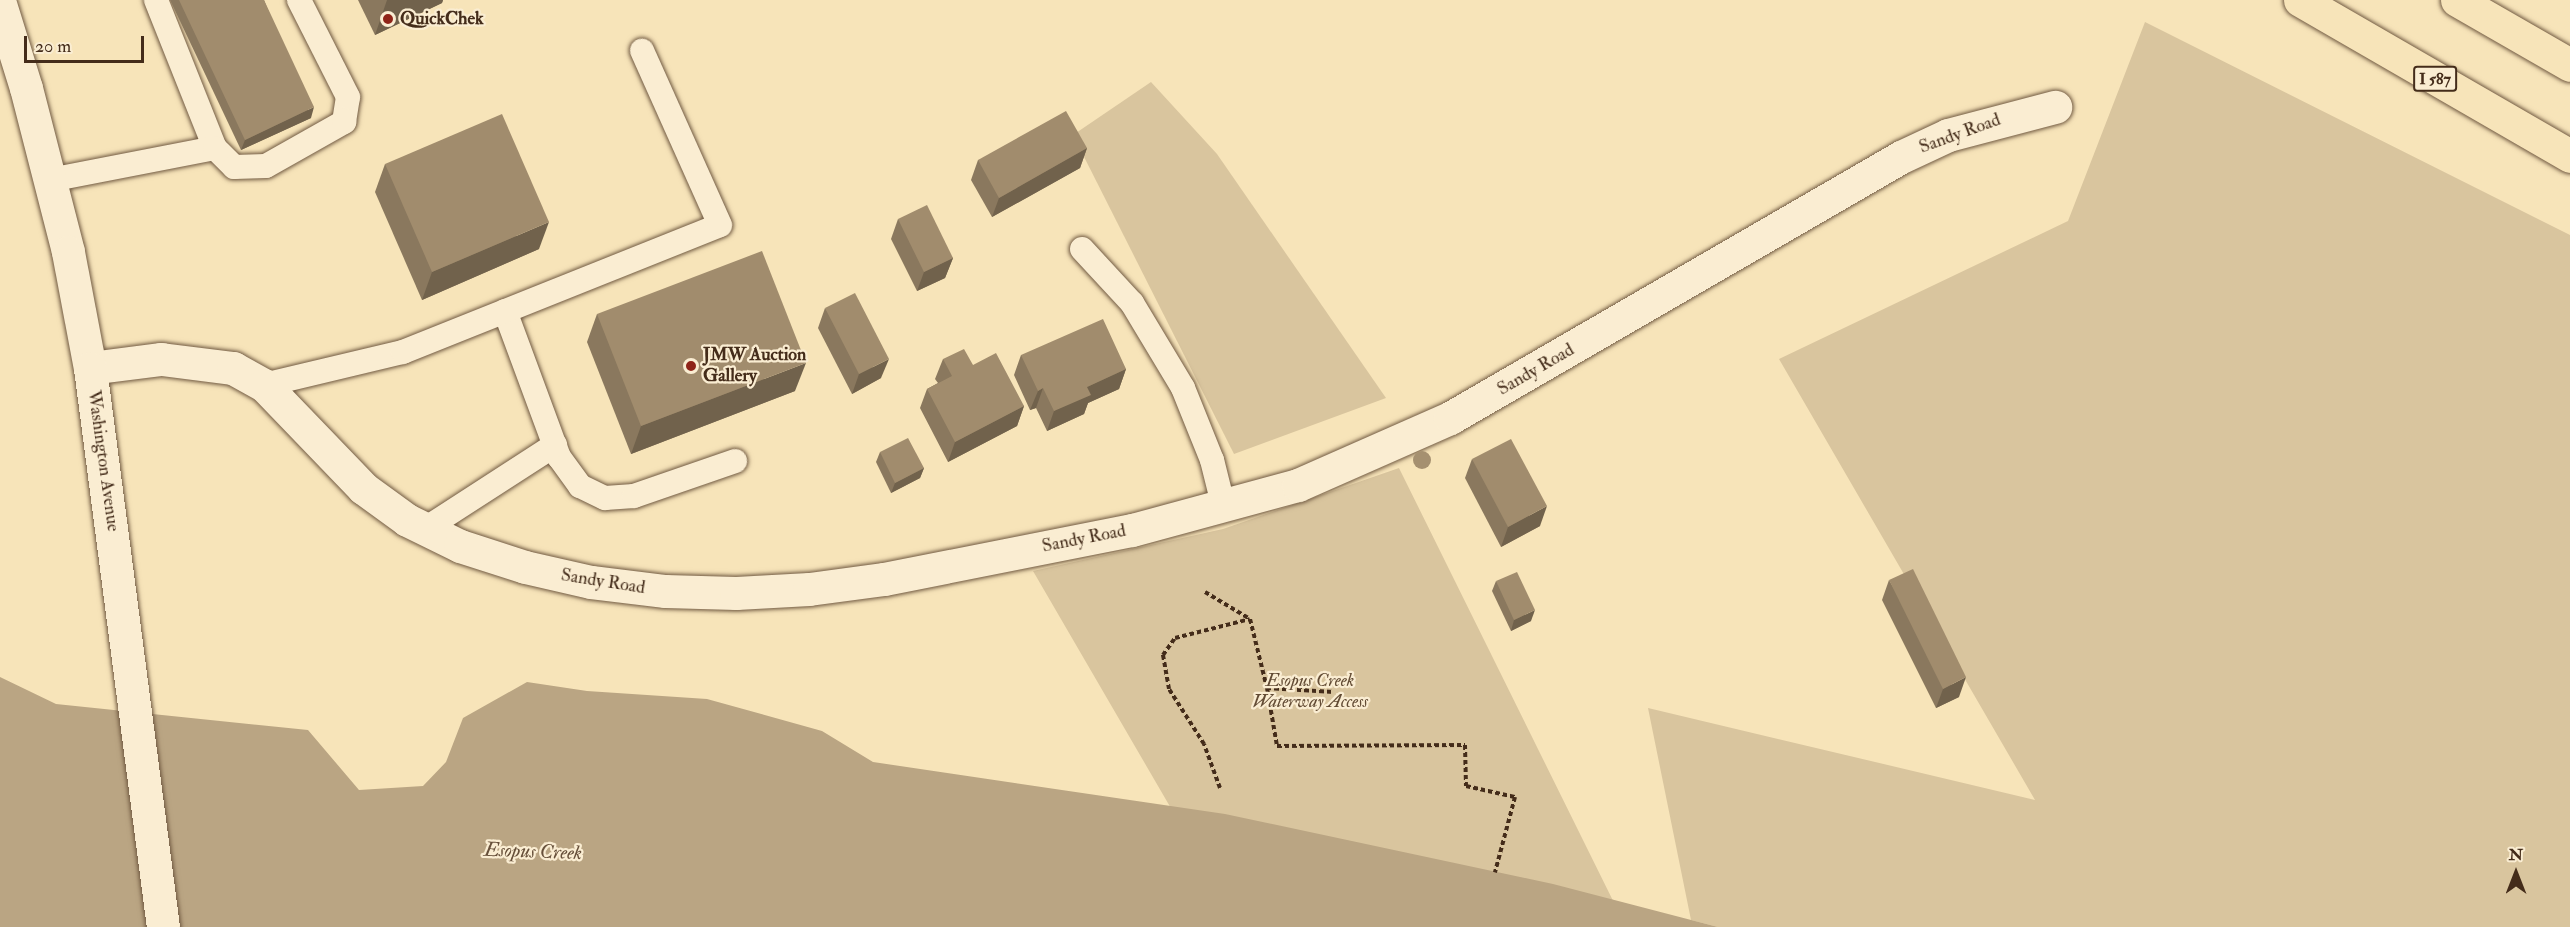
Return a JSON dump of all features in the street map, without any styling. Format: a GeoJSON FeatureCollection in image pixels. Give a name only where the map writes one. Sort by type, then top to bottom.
{"type":"FeatureCollection","features":[{"type":"Feature","properties":{"kind":"highway","name":"I 587"},"geometry":{"type":"LineString","coordinates":[[2300,0],[2570,156]]}},
{"type":"Feature","properties":{"kind":"highway"},"geometry":{"type":"LineString","coordinates":[[2457,0],[2570,65]]}},
{"type":"Feature","properties":{"kind":"street","name":"Washington Avenue"},"geometry":{"type":"LineString","coordinates":[[0,4],[50,180],[90,368],[124,609],[163,927]]}},
{"type":"Feature","properties":{"kind":"street","name":"Sandy Road"},"geometry":{"type":"LineString","coordinates":[[90,368],[161,359],[197,361],[233,368],[264,385],[363,488],[406,520],[460,546],[525,567],[591,582],[665,591],[736,593],[884,579],[1132,530],[1224,507],[1298,485],[1450,418],[1901,157],[1968,129],[2055,107]]}},
{"type":"Feature","properties":{"kind":"lane"},"geometry":{"type":"LineString","coordinates":[[156,0],[215,148],[234,167],[267,166],[344,122],[348,97],[299,0]]}},
{"type":"Feature","properties":{"kind":"lane"},"geometry":{"type":"LineString","coordinates":[[264,385],[403,352],[720,225],[642,51]]}},
{"type":"Feature","properties":{"kind":"lane"},"geometry":{"type":"LineString","coordinates":[[50,180],[215,148]]}},
{"type":"Feature","properties":{"kind":"lane"},"geometry":{"type":"LineString","coordinates":[[1083,249],[1132,303],[1183,388],[1212,460],[1224,507]]}},
{"type":"Feature","properties":{"kind":"lane"},"geometry":{"type":"LineString","coordinates":[[505,311],[555,445],[580,486],[605,498],[634,496],[735,461]]}},
{"type":"Feature","properties":{"kind":"lane"},"geometry":{"type":"LineString","coordinates":[[425,529],[555,445]]}},
{"type":"Feature","properties":{"kind":"path"},"geometry":{"type":"LineString","coordinates":[[1205,592],[1250,619],[1267,688],[1277,746],[1465,745],[1466,786],[1515,797],[1495,872]]}},
{"type":"Feature","properties":{"kind":"path"},"geometry":{"type":"LineString","coordinates":[[1220,788],[1204,744],[1169,689],[1163,654],[1175,638],[1250,619]]}},
{"type":"Feature","properties":{"kind":"path"},"geometry":{"type":"LineString","coordinates":[[1267,688],[1334,692]]}},
{"type":"Feature","properties":{"kind":"green space"},"geometry":{"type":"Polygon","coordinates":[[[2145,22],[2570,235],[2570,927],[1718,927],[1691,920],[1648,708],[2035,800],[1779,359],[2068,221],[2145,22]]]}},
{"type":"Feature","properties":{"kind":"green space"},"geometry":{"type":"Polygon","coordinates":[[[1151,82],[1217,154],[1386,398],[1234,454],[1073,135],[1151,82]]]}},
{"type":"Feature","properties":{"kind":"green space","name":"Esopus Creek Waterway Access"},"geometry":{"type":"Polygon","coordinates":[[[1399,468],[1626,927],[1240,927],[1033,571],[1223,529],[1399,468]]]}},
{"type":"Feature","properties":{"kind":"water","name":"Esopus Creek"},"geometry":{"type":"Polygon","coordinates":[[[0,677],[56,704],[308,730],[359,790],[423,786],[446,762],[463,718],[527,682],[587,691],[707,699],[822,731],[873,762],[1225,814],[1553,884],[1718,927],[0,927],[0,677]]]}},
{"type":"Feature","properties":{"kind":"building"},"geometry":{"type":"Polygon","coordinates":[[[179,0],[264,0],[314,107],[245,140],[179,0]]]}},
{"type":"Feature","properties":{"kind":"building"},"geometry":{"type":"Polygon","coordinates":[[[1066,111],[1087,148],[999,198],[978,160],[1066,111]]]}},
{"type":"Feature","properties":{"kind":"building"},"geometry":{"type":"Polygon","coordinates":[[[502,114],[549,222],[432,272],[385,164],[502,114]]]}},
{"type":"Feature","properties":{"kind":"building"},"geometry":{"type":"Polygon","coordinates":[[[927,205],[953,258],[924,272],[898,219],[927,205]]]}},
{"type":"Feature","properties":{"kind":"building","name":"JMW Auction Gallery"},"geometry":{"type":"Polygon","coordinates":[[[762,251],[806,363],[641,426],[597,314],[762,251]]]}},
{"type":"Feature","properties":{"kind":"building"},"geometry":{"type":"Polygon","coordinates":[[[855,293],[889,359],[859,374],[825,308],[855,293]]]}},
{"type":"Feature","properties":{"kind":"building"},"geometry":{"type":"Polygon","coordinates":[[[1103,319],[1126,369],[1087,387],[1091,395],[1054,411],[1043,388],[1038,391],[1021,355],[1103,319]]]}},
{"type":"Feature","properties":{"kind":"building"},"geometry":{"type":"Polygon","coordinates":[[[964,349],[973,365],[996,353],[1024,406],[955,442],[927,389],[952,376],[943,359],[964,349]]]}},
{"type":"Feature","properties":{"kind":"building"},"geometry":{"type":"Polygon","coordinates":[[[908,438],[924,468],[895,483],[880,452],[908,438]]]}},
{"type":"Feature","properties":{"kind":"building"},"geometry":{"type":"Polygon","coordinates":[[[1511,439],[1547,506],[1508,527],[1472,459],[1511,439]]]}},
{"type":"Feature","properties":{"kind":"building"},"geometry":{"type":"Polygon","coordinates":[[[1913,569],[1966,677],[1943,689],[1889,580],[1913,569]]]}},
{"type":"Feature","properties":{"kind":"building"},"geometry":{"type":"Polygon","coordinates":[[[1517,572],[1535,610],[1514,620],[1496,581],[1517,572]]]}},
{"type":"Feature","properties":{"kind":"place","name":"QuickChek"},"geometry":{"type":"Point","coordinates":[388,19]}},
{"type":"Feature","properties":{"kind":"place","name":"JMW Auction Gallery"},"geometry":{"type":"Point","coordinates":[691,366]}}]}
